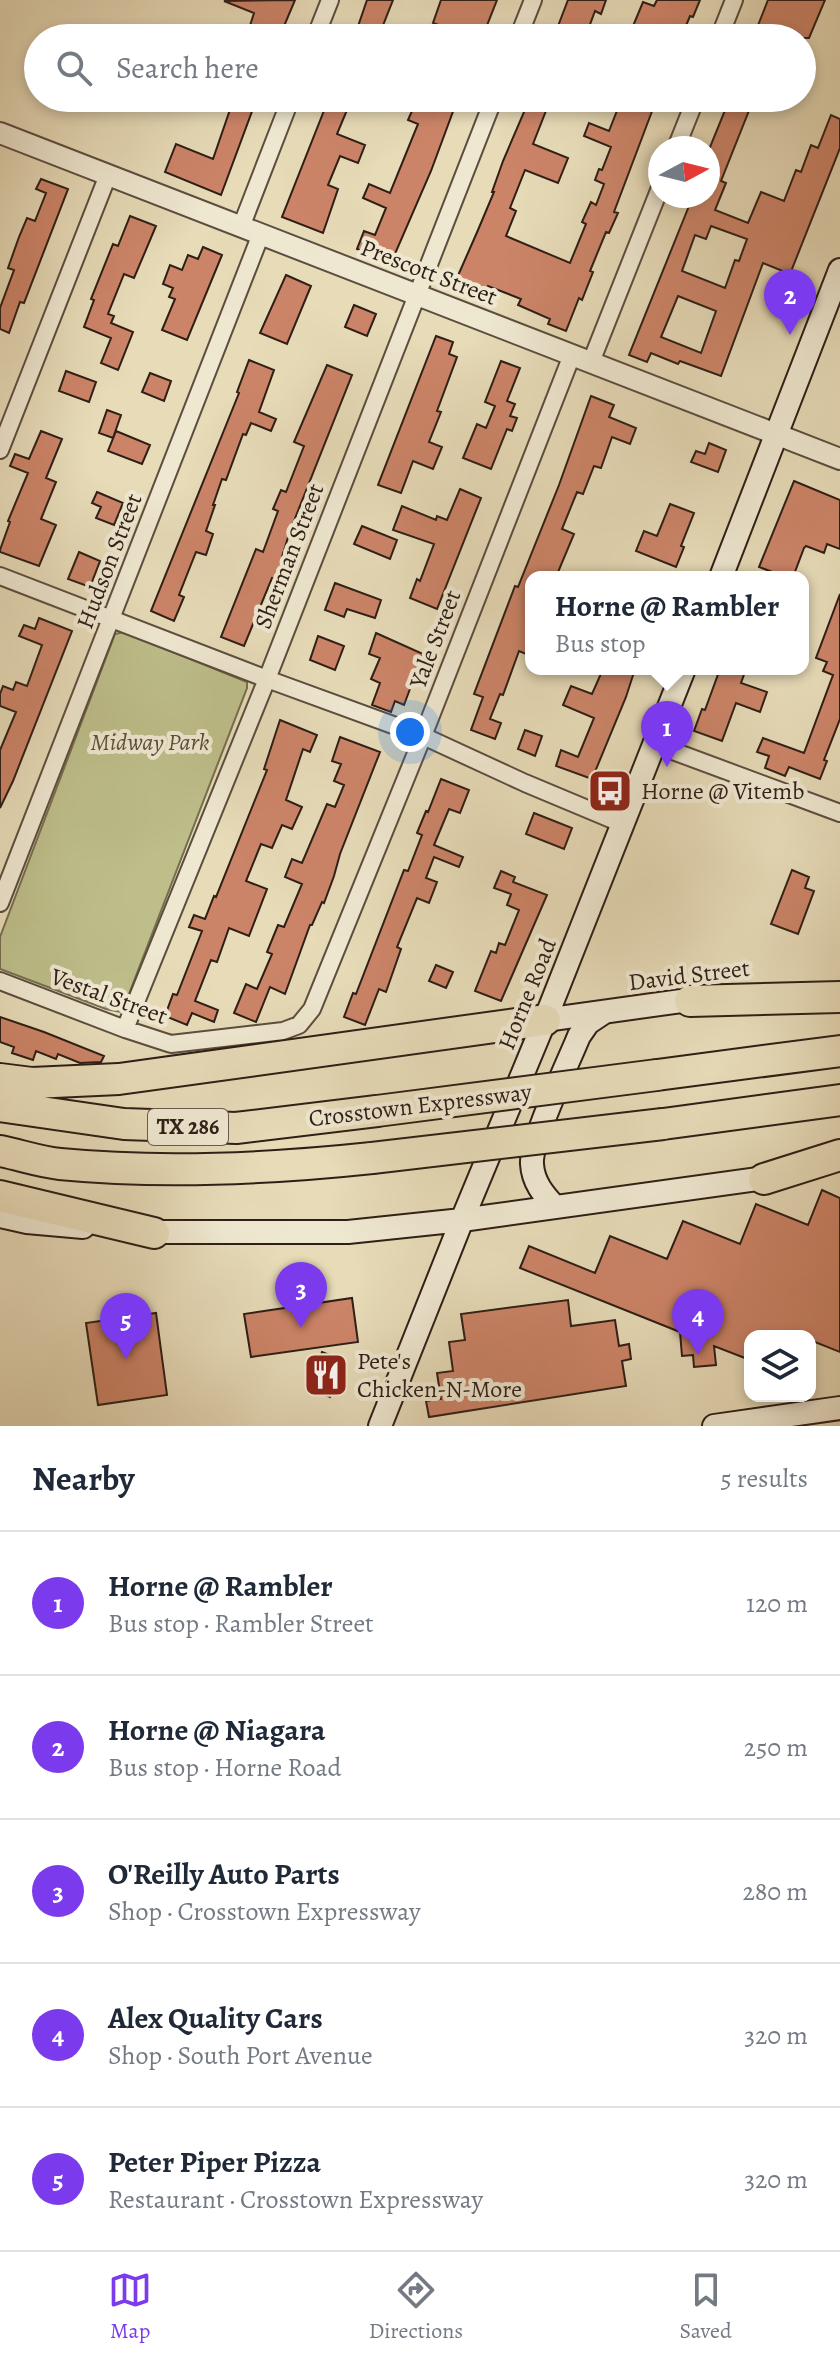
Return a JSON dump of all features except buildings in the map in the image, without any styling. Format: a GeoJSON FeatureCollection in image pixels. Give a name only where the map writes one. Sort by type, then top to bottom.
{"type":"FeatureCollection","features":[{"type":"Feature","properties":{"kind":"highway"},"geometry":{"type":"LineString","coordinates":[[690,1001],[840,997]]}},
{"type":"Feature","properties":{"kind":"highway"},"geometry":{"type":"LineString","coordinates":[[0,1079],[32,1083],[119,1079],[545,1020]]}},
{"type":"Feature","properties":{"kind":"highway","name":"Crosstown Expressway"},"geometry":{"type":"LineString","coordinates":[[0,1106],[124,1124],[236,1128],[840,1051]]}},
{"type":"Feature","properties":{"kind":"highway","name":"Crosstown Expressway"},"geometry":{"type":"LineString","coordinates":[[0,1151],[57,1163],[194,1170],[291,1166],[663,1124],[840,1100]]}},
{"type":"Feature","properties":{"kind":"highway"},"geometry":{"type":"LineString","coordinates":[[764,1179],[840,1155]]}},
{"type":"Feature","properties":{"kind":"highway"},"geometry":{"type":"LineString","coordinates":[[0,1196],[154,1233]]}},
{"type":"Feature","properties":{"kind":"main road"},"geometry":{"type":"LineString","coordinates":[[723,571],[840,270]]}},
{"type":"Feature","properties":{"kind":"main road","name":"Horne Road"},"geometry":{"type":"LineString","coordinates":[[380,1426],[682,675]]}},
{"type":"Feature","properties":{"kind":"main road","name":"David Street"},"geometry":{"type":"LineString","coordinates":[[545,1020],[840,985]]}},
{"type":"Feature","properties":{"kind":"main road"},"geometry":{"type":"LineString","coordinates":[[555,1207],[535,1179],[532,1153],[579,1036],[588,1023],[604,1013]]}},
{"type":"Feature","properties":{"kind":"main road"},"geometry":{"type":"LineString","coordinates":[[0,1216],[27,1222],[154,1233],[348,1232],[462,1220],[840,1167]]}},
{"type":"Feature","properties":{"kind":"main road"},"geometry":{"type":"LineString","coordinates":[[714,1426],[840,1408]]}},
{"type":"Feature","properties":{"kind":"street"},"geometry":{"type":"LineString","coordinates":[[321,24],[330,0]]}},
{"type":"Feature","properties":{"kind":"street"},"geometry":{"type":"LineString","coordinates":[[524,24],[533,0]]}},
{"type":"Feature","properties":{"kind":"street"},"geometry":{"type":"LineString","coordinates":[[725,24],[734,0]]}},
{"type":"Feature","properties":{"kind":"street"},"geometry":{"type":"LineString","coordinates":[[241,227],[286,112]]}},
{"type":"Feature","properties":{"kind":"street","name":"Sherman Street"},"geometry":{"type":"LineString","coordinates":[[125,1029],[267,679],[489,112]]}},
{"type":"Feature","properties":{"kind":"street"},"geometry":{"type":"LineString","coordinates":[[681,136],[690,112]]}},
{"type":"Feature","properties":{"kind":"street","name":"Prescott Street"},"geometry":{"type":"LineString","coordinates":[[0,133],[840,459]]}},
{"type":"Feature","properties":{"kind":"street"},"geometry":{"type":"LineString","coordinates":[[0,450],[108,175]]}},
{"type":"Feature","properties":{"kind":"street","name":"Yale Street"},"geometry":{"type":"LineString","coordinates":[[299,1025],[312,1009],[582,359],[651,208]]}},
{"type":"Feature","properties":{"kind":"street","name":"Hudson Street"},"geometry":{"type":"LineString","coordinates":[[0,903],[261,234]]}},
{"type":"Feature","properties":{"kind":"street"},"geometry":{"type":"LineString","coordinates":[[0,576],[423,736],[623,824]]}},
{"type":"Feature","properties":{"kind":"street"},"geometry":{"type":"LineString","coordinates":[[654,744],[840,813]]}},
{"type":"Feature","properties":{"kind":"street","name":"Vestal Street"},"geometry":{"type":"LineString","coordinates":[[0,981],[171,1044],[283,1031],[299,1025]]}},
{"type":"Feature","properties":{"kind":"green space","name":"Midway Park"},"geometry":{"type":"Polygon","coordinates":[[[124,632],[247,682],[247,688],[122,1012],[106,1009],[0,969],[0,937],[115,634],[124,632]]]}},
{"type":"Feature","properties":{"kind":"place","name":"Horne @ Niagara"},"geometry":{"type":"Point","coordinates":[790,335]}},
{"type":"Feature","properties":{"kind":"place","name":"Horne @ Rambler"},"geometry":{"type":"Point","coordinates":[667,767]}},
{"type":"Feature","properties":{"kind":"place","name":"Horne @ Vitemb"},"geometry":{"type":"Point","coordinates":[610,791]}},
{"type":"Feature","properties":{"kind":"place","name":"O'Reilly Auto Parts"},"geometry":{"type":"Point","coordinates":[301,1328]}},
{"type":"Feature","properties":{"kind":"place","name":"Alex Quality Cars"},"geometry":{"type":"Point","coordinates":[698,1355]}},
{"type":"Feature","properties":{"kind":"place","name":"Peter Piper Pizza"},"geometry":{"type":"Point","coordinates":[126,1359]}},
{"type":"Feature","properties":{"kind":"place","name":"Pete's Chicken-N-More"},"geometry":{"type":"Point","coordinates":[326,1375]}}]}
